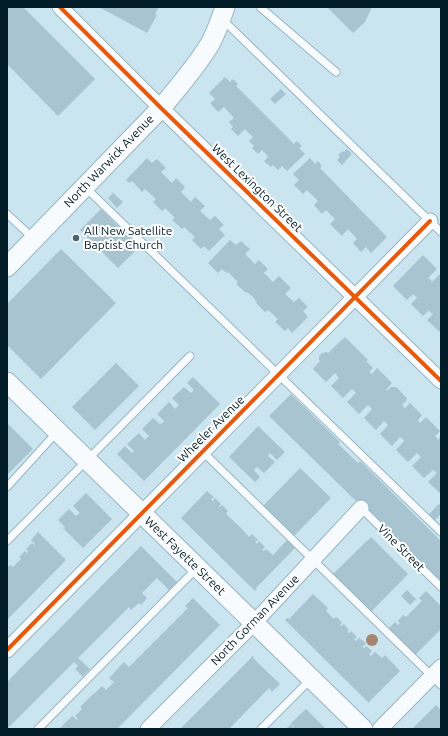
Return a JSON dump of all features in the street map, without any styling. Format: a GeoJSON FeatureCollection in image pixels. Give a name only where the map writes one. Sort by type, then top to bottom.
{"type":"FeatureCollection","features":[{"type":"Feature","properties":{"kind":"street","name":"West Lexington Street"},"geometry":{"type":"LineString","coordinates":[[60,7],[161,108],[441,381]]}},
{"type":"Feature","properties":{"kind":"street","name":"North Warwick Avenue"},"geometry":{"type":"LineString","coordinates":[[7,267],[161,108],[184,82],[210,43],[223,12]]}},
{"type":"Feature","properties":{"kind":"street","name":"Wheeler Avenue"},"geometry":{"type":"LineString","coordinates":[[7,650],[430,221]]}},
{"type":"Feature","properties":{"kind":"street","name":"West Fayette Street"},"geometry":{"type":"LineString","coordinates":[[7,382],[363,729]]}},
{"type":"Feature","properties":{"kind":"street","name":"North Gorman Avenue"},"geometry":{"type":"LineString","coordinates":[[148,729],[254,623],[361,508]]}},
{"type":"Feature","properties":{"kind":"street"},"geometry":{"type":"LineString","coordinates":[[380,729],[438,676]]}},
{"type":"Feature","properties":{"kind":"lane"},"geometry":{"type":"LineString","coordinates":[[260,7],[336,72]]}},
{"type":"Feature","properties":{"kind":"lane"},"geometry":{"type":"LineString","coordinates":[[223,12],[441,232]]}},
{"type":"Feature","properties":{"kind":"lane"},"geometry":{"type":"LineString","coordinates":[[85,186],[441,532]]}},
{"type":"Feature","properties":{"kind":"lane"},"geometry":{"type":"LineString","coordinates":[[7,214],[34,239]]}},
{"type":"Feature","properties":{"kind":"lane"},"geometry":{"type":"LineString","coordinates":[[7,541],[190,356]]}},
{"type":"Feature","properties":{"kind":"lane"},"geometry":{"type":"LineString","coordinates":[[7,487],[58,432]]}},
{"type":"Feature","properties":{"kind":"lane"},"geometry":{"type":"LineString","coordinates":[[203,452],[313,559],[438,676]]}},
{"type":"Feature","properties":{"kind":"lane","name":"Vine Street"},"geometry":{"type":"LineString","coordinates":[[361,508],[441,588]]}},
{"type":"Feature","properties":{"kind":"lane"},"geometry":{"type":"LineString","coordinates":[[38,729],[197,567]]}},
{"type":"Feature","properties":{"kind":"lane"},"geometry":{"type":"LineString","coordinates":[[261,729],[311,678]]}},
{"type":"Feature","properties":{"kind":"building"},"geometry":{"type":"Polygon","coordinates":[[[7,7],[23,7],[95,79],[58,116],[7,64],[7,7]]]}},
{"type":"Feature","properties":{"kind":"building"},"geometry":{"type":"Polygon","coordinates":[[[99,7],[159,7],[155,14],[157,15],[147,33],[99,7]]]}},
{"type":"Feature","properties":{"kind":"building"},"geometry":{"type":"Polygon","coordinates":[[[327,7],[372,7],[365,22],[353,33],[327,7]]]}},
{"type":"Feature","properties":{"kind":"building"},"geometry":{"type":"Polygon","coordinates":[[[225,77],[230,82],[233,79],[238,84],[236,86],[294,144],[297,141],[302,146],[299,148],[305,154],[287,171],[282,166],[278,170],[273,165],[271,167],[264,161],[268,157],[265,153],[262,150],[258,154],[252,148],[254,146],[249,141],[253,137],[245,129],[238,136],[231,129],[233,127],[229,122],[234,118],[224,107],[218,112],[210,103],[215,99],[209,93],[225,77]]]}},
{"type":"Feature","properties":{"kind":"building"},"geometry":{"type":"Polygon","coordinates":[[[281,89],[286,94],[275,104],[270,99],[281,89]]]}},
{"type":"Feature","properties":{"kind":"building"},"geometry":{"type":"Polygon","coordinates":[[[347,149],[352,154],[342,165],[337,160],[340,157],[338,155],[347,149]]]}},
{"type":"Feature","properties":{"kind":"building"},"geometry":{"type":"Polygon","coordinates":[[[147,158],[152,163],[157,159],[166,168],[161,172],[172,183],[176,178],[185,187],[181,192],[191,202],[195,197],[205,206],[200,211],[210,220],[215,216],[224,225],[219,229],[225,235],[209,251],[204,246],[201,249],[192,240],[195,237],[184,227],[182,229],[172,220],[175,218],[165,208],[162,211],[153,202],[156,199],[145,189],[142,192],[132,181],[130,183],[126,180],[147,158]]]}},
{"type":"Feature","properties":{"kind":"building"},"geometry":{"type":"Polygon","coordinates":[[[310,158],[315,164],[318,161],[322,166],[320,168],[387,237],[371,253],[366,247],[361,252],[353,243],[357,239],[348,229],[342,236],[330,224],[335,219],[326,210],[322,214],[314,205],[318,201],[307,190],[303,194],[294,185],[299,180],[293,174],[310,158]]]}},
{"type":"Feature","properties":{"kind":"building"},"geometry":{"type":"Polygon","coordinates":[[[113,193],[123,202],[117,208],[108,198],[113,193]]]}},
{"type":"Feature","properties":{"kind":"building"},"geometry":{"type":"Polygon","coordinates":[[[101,209],[139,247],[118,268],[80,230],[101,209]]]}},
{"type":"Feature","properties":{"kind":"building"},"geometry":{"type":"Polygon","coordinates":[[[230,240],[236,245],[241,241],[250,249],[245,254],[255,264],[259,260],[268,269],[264,273],[273,282],[279,276],[291,288],[285,294],[294,302],[299,298],[308,307],[303,311],[308,317],[292,333],[288,328],[285,331],[275,322],[278,319],[268,310],[265,312],[256,303],[257,302],[252,296],[236,284],[238,282],[228,272],[226,273],[222,269],[218,273],[208,263],[230,240]]]}},
{"type":"Feature","properties":{"kind":"building"},"geometry":{"type":"Polygon","coordinates":[[[61,249],[116,303],[41,379],[7,345],[7,304],[61,249]]]}},
{"type":"Feature","properties":{"kind":"building"},"geometry":{"type":"Polygon","coordinates":[[[423,255],[437,269],[428,278],[432,282],[441,273],[440,332],[427,320],[433,314],[429,310],[423,316],[411,304],[417,298],[413,294],[407,300],[393,286],[423,255]]]}},
{"type":"Feature","properties":{"kind":"building"},"geometry":{"type":"Polygon","coordinates":[[[345,337],[368,360],[366,361],[373,368],[369,372],[372,374],[377,368],[392,383],[386,390],[387,391],[391,387],[396,387],[407,398],[402,405],[405,408],[410,403],[422,415],[418,420],[420,423],[426,417],[440,431],[435,436],[438,440],[441,436],[441,494],[428,482],[437,473],[433,470],[424,478],[412,466],[421,457],[417,453],[408,462],[396,450],[404,441],[403,439],[400,437],[392,446],[380,434],[388,425],[384,421],[376,430],[364,418],[372,409],[368,405],[359,414],[347,402],[356,393],[352,389],[343,398],[331,386],[339,378],[335,373],[326,382],[313,369],[320,361],[319,356],[322,353],[328,353],[345,337]]]}},
{"type":"Feature","properties":{"kind":"building"},"geometry":{"type":"Polygon","coordinates":[[[116,363],[139,386],[95,430],[72,407],[116,363]]]}},
{"type":"Feature","properties":{"kind":"building"},"geometry":{"type":"Polygon","coordinates":[[[193,377],[220,404],[144,481],[117,454],[125,446],[132,453],[134,451],[127,444],[139,433],[145,440],[149,436],[142,429],[153,418],[160,424],[164,421],[157,414],[169,402],[175,409],[179,405],[172,398],[184,387],[191,393],[194,390],[187,383],[193,377]]]}},
{"type":"Feature","properties":{"kind":"building"},"geometry":{"type":"Polygon","coordinates":[[[291,394],[340,442],[338,444],[358,463],[360,461],[441,541],[441,584],[269,416],[291,394]]]}},
{"type":"Feature","properties":{"kind":"building"},"geometry":{"type":"Polygon","coordinates":[[[7,423],[33,449],[7,475],[7,423]]]}},
{"type":"Feature","properties":{"kind":"building"},"geometry":{"type":"Polygon","coordinates":[[[258,426],[285,452],[277,460],[270,453],[268,456],[275,462],[264,473],[257,467],[254,470],[260,477],[255,482],[229,457],[258,426]]]}},
{"type":"Feature","properties":{"kind":"building"},"geometry":{"type":"Polygon","coordinates":[[[300,468],[331,498],[294,536],[263,506],[300,468]]]}},
{"type":"Feature","properties":{"kind":"building"},"geometry":{"type":"Polygon","coordinates":[[[207,491],[214,497],[211,499],[213,501],[215,498],[221,504],[219,506],[220,507],[222,505],[228,511],[226,514],[249,537],[252,534],[258,540],[255,542],[257,544],[259,541],[265,547],[262,550],[264,551],[266,549],[273,555],[287,540],[295,548],[256,588],[257,589],[255,591],[181,518],[207,491]]]}},
{"type":"Feature","properties":{"kind":"building"},"geometry":{"type":"Polygon","coordinates":[[[86,493],[112,519],[83,548],[63,528],[65,527],[58,520],[69,509],[76,516],[80,513],[73,506],[86,493]]]}},
{"type":"Feature","properties":{"kind":"building"},"geometry":{"type":"Polygon","coordinates":[[[439,504],[441,506],[441,514],[435,520],[429,514],[439,504]]]}},
{"type":"Feature","properties":{"kind":"building"},"geometry":{"type":"Polygon","coordinates":[[[38,532],[66,560],[7,620],[7,568],[10,565],[13,567],[21,559],[19,557],[25,551],[27,553],[28,551],[26,549],[32,543],[34,545],[35,544],[31,540],[38,532]]]}},
{"type":"Feature","properties":{"kind":"building"},"geometry":{"type":"Polygon","coordinates":[[[371,537],[408,574],[371,612],[333,574],[371,537]]]}},
{"type":"Feature","properties":{"kind":"building"},"geometry":{"type":"Polygon","coordinates":[[[141,546],[177,582],[169,590],[157,578],[142,593],[147,598],[141,605],[139,603],[131,610],[129,607],[78,658],[90,669],[83,677],[75,669],[78,666],[74,662],[7,729],[7,682],[141,546]]]}},
{"type":"Feature","properties":{"kind":"building"},"geometry":{"type":"Polygon","coordinates":[[[407,590],[416,599],[410,605],[401,596],[407,590]]]}},
{"type":"Feature","properties":{"kind":"building"},"geometry":{"type":"Polygon","coordinates":[[[426,591],[441,606],[441,629],[414,656],[388,629],[395,622],[398,625],[400,623],[398,621],[403,615],[406,617],[422,601],[419,598],[426,591]]]}},
{"type":"Feature","properties":{"kind":"building"},"geometry":{"type":"Polygon","coordinates":[[[313,594],[328,608],[326,611],[334,619],[336,617],[342,622],[340,625],[341,626],[344,624],[349,630],[347,632],[349,633],[351,631],[357,637],[354,639],[356,641],[359,638],[366,643],[362,647],[364,648],[366,646],[372,651],[369,654],[371,656],[375,652],[382,658],[385,655],[400,671],[369,703],[285,620],[287,618],[289,619],[313,594]]]}},
{"type":"Feature","properties":{"kind":"building"},"geometry":{"type":"Polygon","coordinates":[[[193,598],[220,625],[117,729],[59,729],[72,716],[77,720],[78,719],[75,716],[82,709],[80,707],[102,686],[106,690],[114,682],[109,678],[124,662],[129,667],[188,608],[185,606],[193,598]]]}},
{"type":"Feature","properties":{"kind":"building"},"geometry":{"type":"Polygon","coordinates":[[[253,656],[253,658],[280,684],[272,692],[269,688],[229,729],[180,729],[253,656]]]}},
{"type":"Feature","properties":{"kind":"building"},"geometry":{"type":"Polygon","coordinates":[[[436,705],[441,710],[441,729],[412,729],[436,705]]]}},
{"type":"Feature","properties":{"kind":"building"},"geometry":{"type":"Polygon","coordinates":[[[306,709],[326,729],[286,729],[291,724],[295,727],[291,723],[306,709]]]}},
{"type":"Feature","properties":{"kind":"cycle path"},"geometry":{"type":"LineString","coordinates":[[60,7],[161,108],[441,381]]}},
{"type":"Feature","properties":{"kind":"cycle path"},"geometry":{"type":"LineString","coordinates":[[7,650],[430,221]]}},
{"type":"Feature","properties":{"kind":"place","name":"All New Satellite Baptist Church"},"geometry":{"type":"Point","coordinates":[76,238]}}]}
